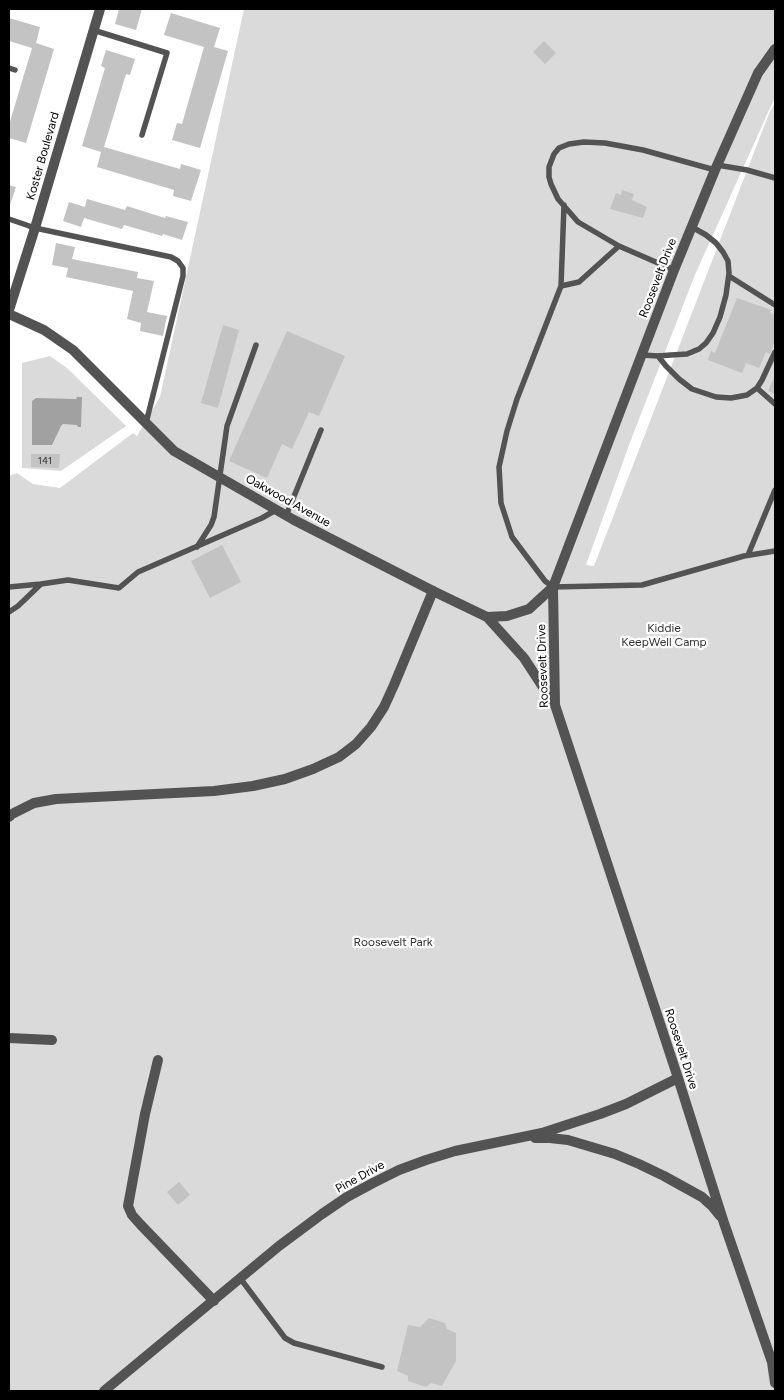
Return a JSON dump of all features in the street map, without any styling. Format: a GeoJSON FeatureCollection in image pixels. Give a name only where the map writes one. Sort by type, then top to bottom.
{"type":"FeatureCollection","features":[{"type":"Feature","properties":{"kind":"street","name":"Koster Boulevard"},"geometry":{"type":"LineString","coordinates":[[9,310],[100,9]]}},
{"type":"Feature","properties":{"kind":"street","name":"Roosevelt Drive"},"geometry":{"type":"LineString","coordinates":[[775,48],[758,73],[716,167],[674,270],[553,587],[555,705],[724,1223],[772,1362],[775,1383]]}},
{"type":"Feature","properties":{"kind":"street","name":"Oakwood Avenue"},"geometry":{"type":"LineString","coordinates":[[9,314],[44,330],[73,350],[174,452],[286,516],[487,617],[524,658],[555,705]]}},
{"type":"Feature","properties":{"kind":"street"},"geometry":{"type":"LineString","coordinates":[[487,617],[507,616],[529,609],[553,587]]}},
{"type":"Feature","properties":{"kind":"street"},"geometry":{"type":"LineString","coordinates":[[9,817],[34,803],[56,799],[214,791],[253,786],[285,779],[339,757],[356,744],[371,727],[384,707],[433,591]]}},
{"type":"Feature","properties":{"kind":"street"},"geometry":{"type":"LineString","coordinates":[[9,1038],[52,1040]]}},
{"type":"Feature","properties":{"kind":"street"},"geometry":{"type":"LineString","coordinates":[[158,1060],[141,1133],[128,1206],[132,1215],[140,1224],[214,1301]]}},
{"type":"Feature","properties":{"kind":"street","name":"Pine Drive"},"geometry":{"type":"LineString","coordinates":[[104,1391],[299,1230],[348,1197],[399,1170],[426,1160],[455,1151],[517,1139],[568,1125],[626,1104],[678,1078]]}},
{"type":"Feature","properties":{"kind":"street"},"geometry":{"type":"LineString","coordinates":[[517,1139],[550,1138],[568,1140],[615,1154],[664,1176],[702,1197],[712,1206],[724,1223]]}},
{"type":"Feature","properties":{"kind":"lane"},"geometry":{"type":"LineString","coordinates":[[93,30],[167,53],[142,135]]}},
{"type":"Feature","properties":{"kind":"lane"},"geometry":{"type":"LineString","coordinates":[[674,270],[619,246],[578,222],[558,199],[551,184],[549,176],[550,167],[554,154],[559,148],[569,144],[584,142],[606,143],[716,167],[747,170],[775,178]]}},
{"type":"Feature","properties":{"kind":"lane"},"geometry":{"type":"LineString","coordinates":[[564,205],[561,286],[506,431],[499,467],[501,503],[512,537],[545,581],[553,587],[642,585],[748,555],[775,550]]}},
{"type":"Feature","properties":{"kind":"lane"},"geometry":{"type":"LineString","coordinates":[[9,219],[35,228],[171,257],[178,261],[183,268],[183,276],[146,423]]}},
{"type":"Feature","properties":{"kind":"lane"},"geometry":{"type":"LineString","coordinates":[[642,355],[687,354],[699,350],[713,333],[720,317],[729,276],[728,262],[716,243],[692,227]]}},
{"type":"Feature","properties":{"kind":"lane"},"geometry":{"type":"LineString","coordinates":[[561,286],[579,282],[619,246]]}},
{"type":"Feature","properties":{"kind":"lane"},"geometry":{"type":"LineString","coordinates":[[729,276],[775,305]]}},
{"type":"Feature","properties":{"kind":"lane"},"geometry":{"type":"LineString","coordinates":[[197,547],[214,517],[227,426],[256,346]]}},
{"type":"Feature","properties":{"kind":"lane"},"geometry":{"type":"LineString","coordinates":[[658,356],[679,379],[692,389],[716,397],[731,398],[746,395],[757,388],[775,352]]}},
{"type":"Feature","properties":{"kind":"lane"},"geometry":{"type":"LineString","coordinates":[[757,388],[775,404]]}},
{"type":"Feature","properties":{"kind":"lane"},"geometry":{"type":"LineString","coordinates":[[286,516],[321,430]]}},
{"type":"Feature","properties":{"kind":"lane"},"geometry":{"type":"LineString","coordinates":[[748,555],[775,490]]}},
{"type":"Feature","properties":{"kind":"lane"},"geometry":{"type":"LineString","coordinates":[[9,587],[68,580],[119,588],[138,572],[262,518],[276,510]]}},
{"type":"Feature","properties":{"kind":"lane"},"geometry":{"type":"LineString","coordinates":[[9,612],[41,584]]}},
{"type":"Feature","properties":{"kind":"lane"},"geometry":{"type":"LineString","coordinates":[[240,1278],[285,1338],[294,1343],[382,1368]]}},
{"type":"Feature","properties":{"kind":"green space","name":"Roosevelt Park"},"geometry":{"type":"Polygon","coordinates":[[[244,9],[775,9],[775,97],[694,277],[629,445],[586,565],[594,566],[770,111],[775,103],[775,1391],[9,1391],[9,476],[17,473],[33,484],[60,488],[133,433],[137,436],[160,397],[244,9]]]}},
{"type":"Feature","properties":{"kind":"green space"},"geometry":{"type":"Polygon","coordinates":[[[50,356],[67,368],[126,426],[61,471],[22,468],[22,363],[50,356]]]}},
{"type":"Feature","properties":{"kind":"shaded area"},"geometry":{"type":"Polygon","coordinates":[[[77,397],[82,397],[81,427],[63,424],[52,445],[32,445],[32,401],[36,398],[76,399],[77,397]]]}},
{"type":"Feature","properties":{"kind":"building"},"geometry":{"type":"Polygon","coordinates":[[[119,9],[142,9],[136,30],[115,24],[119,9]]]}},
{"type":"Feature","properties":{"kind":"building"},"geometry":{"type":"Polygon","coordinates":[[[171,13],[220,28],[214,47],[228,51],[200,148],[172,140],[177,123],[182,124],[204,47],[164,35],[171,13]]]}},
{"type":"Feature","properties":{"kind":"building"},"geometry":{"type":"Polygon","coordinates":[[[9,18],[40,27],[36,43],[54,49],[26,143],[9,138],[9,125],[32,48],[9,41],[9,18]]]}},
{"type":"Feature","properties":{"kind":"building"},"geometry":{"type":"Polygon","coordinates":[[[544,41],[556,53],[545,64],[533,52],[544,41]]]}},
{"type":"Feature","properties":{"kind":"building"},"geometry":{"type":"Polygon","coordinates":[[[106,50],[135,59],[130,75],[126,74],[104,147],[180,169],[181,164],[201,170],[191,201],[173,196],[174,190],[97,167],[101,152],[82,146],[105,68],[101,66],[106,50]]]}},
{"type":"Feature","properties":{"kind":"building"},"geometry":{"type":"Polygon","coordinates":[[[9,185],[16,187],[9,208],[9,185]]]}},
{"type":"Feature","properties":{"kind":"building"},"geometry":{"type":"Polygon","coordinates":[[[622,190],[634,194],[632,200],[647,207],[643,218],[610,209],[616,193],[621,195],[622,190]]]}},
{"type":"Feature","properties":{"kind":"building"},"geometry":{"type":"Polygon","coordinates":[[[87,199],[125,210],[127,206],[165,218],[166,216],[188,222],[182,240],[124,225],[122,229],[84,218],[81,227],[63,221],[69,202],[85,207],[87,199]]]}},
{"type":"Feature","properties":{"kind":"building"},"geometry":{"type":"Polygon","coordinates":[[[56,243],[75,247],[72,259],[138,272],[137,278],[154,281],[147,312],[167,316],[163,336],[140,331],[141,323],[127,319],[133,291],[66,277],[68,268],[52,265],[56,243]]]}},
{"type":"Feature","properties":{"kind":"building"},"geometry":{"type":"Polygon","coordinates":[[[737,298],[771,310],[770,313],[775,315],[775,340],[770,354],[766,352],[759,368],[746,363],[742,373],[708,360],[711,351],[715,353],[737,298]]]}},
{"type":"Feature","properties":{"kind":"building"},"geometry":{"type":"Polygon","coordinates":[[[223,325],[239,330],[218,408],[201,403],[223,325]]]}},
{"type":"Feature","properties":{"kind":"building"},"geometry":{"type":"Polygon","coordinates":[[[287,331],[345,356],[319,416],[309,412],[292,449],[282,444],[267,478],[229,461],[287,331]]]}},
{"type":"Feature","properties":{"kind":"building"},"geometry":{"type":"Polygon","coordinates":[[[775,375],[775,394],[768,391],[775,375]]]}},
{"type":"Feature","properties":{"kind":"building"},"geometry":{"type":"Polygon","coordinates":[[[31,454],[60,454],[59,468],[31,467],[31,454]]]}},
{"type":"Feature","properties":{"kind":"building"},"geometry":{"type":"Polygon","coordinates":[[[222,545],[241,582],[210,598],[191,561],[222,545]]]}},
{"type":"Feature","properties":{"kind":"building"},"geometry":{"type":"Polygon","coordinates":[[[179,1182],[190,1195],[178,1205],[167,1192],[179,1182]]]}},
{"type":"Feature","properties":{"kind":"building"},"geometry":{"type":"Polygon","coordinates":[[[429,1318],[445,1323],[447,1329],[456,1333],[456,1361],[442,1386],[431,1383],[426,1387],[408,1381],[408,1376],[397,1371],[408,1325],[420,1327],[429,1318]]]}},
{"type":"Feature","properties":{"kind":"park label","name":"Kiddie KeepWell Camp"},"geometry":{"type":"Point","coordinates":[664,635]}}]}
